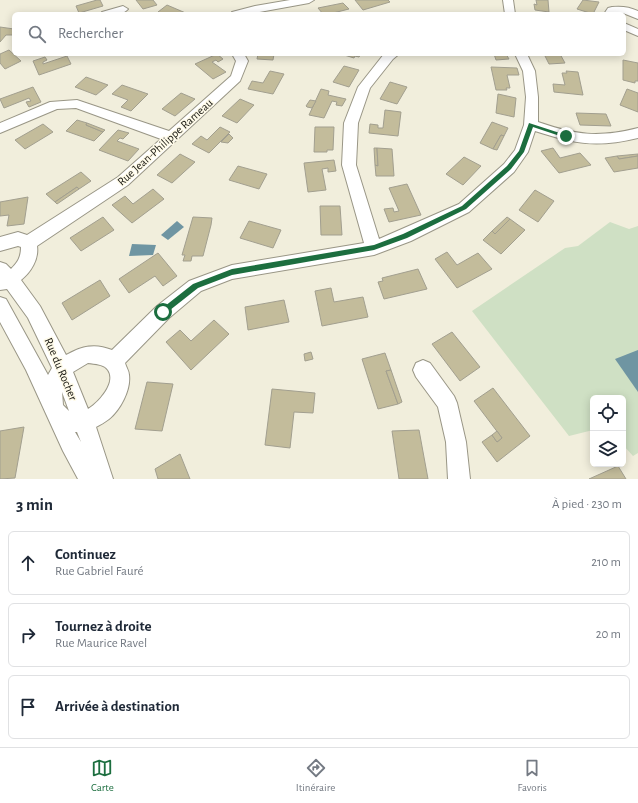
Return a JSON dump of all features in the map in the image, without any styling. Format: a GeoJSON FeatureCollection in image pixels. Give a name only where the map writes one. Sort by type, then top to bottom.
{"type":"FeatureCollection","features":[{"type":"Feature","properties":{"kind":"street"},"geometry":{"type":"LineString","coordinates":[[244,12],[307,0]]}},
{"type":"Feature","properties":{"kind":"street"},"geometry":{"type":"LineString","coordinates":[[282,12],[307,0]]}},
{"type":"Feature","properties":{"kind":"street"},"geometry":{"type":"LineString","coordinates":[[508,0],[510,12]]}},
{"type":"Feature","properties":{"kind":"street"},"geometry":{"type":"LineString","coordinates":[[112,12],[123,8]]}},
{"type":"Feature","properties":{"kind":"street"},"geometry":{"type":"LineString","coordinates":[[610,12],[612,10],[622,9],[630,11],[638,16]]}},
{"type":"Feature","properties":{"kind":"street"},"geometry":{"type":"LineString","coordinates":[[626,27],[638,33]]}},
{"type":"Feature","properties":{"kind":"street","name":"Rue Jean-Philippe Rameau"},"geometry":{"type":"LineString","coordinates":[[28,243],[123,181],[236,78],[242,61],[239,56]]}},
{"type":"Feature","properties":{"kind":"street"},"geometry":{"type":"LineString","coordinates":[[374,248],[349,165],[351,123],[364,87],[389,56]]}},
{"type":"Feature","properties":{"kind":"street"},"geometry":{"type":"LineString","coordinates":[[114,361],[163,312],[195,286],[232,272],[374,248],[405,236],[464,208],[509,168],[521,152],[531,125],[532,97],[529,71],[522,56]]}},
{"type":"Feature","properties":{"kind":"street"},"geometry":{"type":"LineString","coordinates":[[0,128],[54,106],[77,104],[171,137]]}},
{"type":"Feature","properties":{"kind":"street"},"geometry":{"type":"LineString","coordinates":[[531,125],[566,136],[590,141],[618,139],[638,133]]}},
{"type":"Feature","properties":{"kind":"street"},"geometry":{"type":"LineString","coordinates":[[0,244],[18,240],[28,243],[30,250],[24,267],[4,277]]}},
{"type":"Feature","properties":{"kind":"street","name":"Rue du Rocher"},"geometry":{"type":"LineString","coordinates":[[4,277],[41,321],[97,457],[102,479]]}},
{"type":"Feature","properties":{"kind":"street","name":"Rue du Rocher"},"geometry":{"type":"LineString","coordinates":[[0,305],[42,383],[82,468],[90,479]]}},
{"type":"Feature","properties":{"kind":"street"},"geometry":{"type":"LineString","coordinates":[[88,354],[106,356],[114,361],[120,373],[118,389],[115,397],[104,411],[83,421],[74,422],[65,420],[58,415],[53,409],[51,401],[53,385],[62,369],[72,361],[88,354]]}},
{"type":"Feature","properties":{"kind":"street"},"geometry":{"type":"LineString","coordinates":[[423,370],[447,403],[456,442],[459,479]]}},
{"type":"Feature","properties":{"kind":"green space"},"geometry":{"type":"Polygon","coordinates":[[[610,222],[629,229],[638,226],[638,453],[633,456],[626,448],[626,395],[590,395],[590,431],[569,436],[472,311],[565,248],[578,246],[610,222]]]}},
{"type":"Feature","properties":{"kind":"water"},"geometry":{"type":"Polygon","coordinates":[[[177,221],[184,227],[168,240],[161,235],[177,221]]]}},
{"type":"Feature","properties":{"kind":"water"},"geometry":{"type":"Polygon","coordinates":[[[132,244],[156,245],[153,255],[129,256],[132,244]]]}},
{"type":"Feature","properties":{"kind":"water"},"geometry":{"type":"Polygon","coordinates":[[[638,350],[638,392],[615,359],[638,350]]]}},
{"type":"Feature","properties":{"kind":"building"},"geometry":{"type":"Polygon","coordinates":[[[100,0],[103,6],[79,12],[76,6],[100,0]]]}},
{"type":"Feature","properties":{"kind":"building"},"geometry":{"type":"Polygon","coordinates":[[[136,0],[153,0],[157,5],[143,9],[136,0]]]}},
{"type":"Feature","properties":{"kind":"building"},"geometry":{"type":"Polygon","coordinates":[[[355,0],[388,0],[390,2],[363,10],[355,0]]]}},
{"type":"Feature","properties":{"kind":"building"},"geometry":{"type":"Polygon","coordinates":[[[536,0],[548,0],[549,12],[535,10],[534,4],[537,5],[536,0]]]}},
{"type":"Feature","properties":{"kind":"building"},"geometry":{"type":"Polygon","coordinates":[[[583,0],[599,2],[594,12],[587,12],[577,9],[583,0]]]}},
{"type":"Feature","properties":{"kind":"building"},"geometry":{"type":"Polygon","coordinates":[[[343,3],[349,9],[337,12],[321,12],[318,8],[343,3]]]}},
{"type":"Feature","properties":{"kind":"building"},"geometry":{"type":"Polygon","coordinates":[[[167,5],[183,12],[158,12],[167,5]]]}},
{"type":"Feature","properties":{"kind":"building"},"geometry":{"type":"Polygon","coordinates":[[[0,27],[12,29],[12,35],[6,35],[0,42],[0,27]]]}},
{"type":"Feature","properties":{"kind":"building"},"geometry":{"type":"Polygon","coordinates":[[[9,50],[12,53],[12,56],[16,56],[21,61],[5,69],[0,63],[0,54],[9,50]]]}},
{"type":"Feature","properties":{"kind":"building"},"geometry":{"type":"Polygon","coordinates":[[[67,56],[71,64],[39,75],[33,61],[45,57],[47,60],[43,62],[43,64],[67,56]]]}},
{"type":"Feature","properties":{"kind":"building"},"geometry":{"type":"Polygon","coordinates":[[[213,56],[219,56],[223,59],[218,62],[216,60],[212,62],[226,72],[213,79],[195,64],[213,56]]]}},
{"type":"Feature","properties":{"kind":"building"},"geometry":{"type":"Polygon","coordinates":[[[258,56],[274,56],[273,60],[257,59],[258,56]]]}},
{"type":"Feature","properties":{"kind":"building"},"geometry":{"type":"Polygon","coordinates":[[[495,56],[507,56],[509,59],[496,60],[495,56]]]}},
{"type":"Feature","properties":{"kind":"building"},"geometry":{"type":"Polygon","coordinates":[[[545,56],[561,56],[565,63],[549,64],[545,56]]]}},
{"type":"Feature","properties":{"kind":"building"},"geometry":{"type":"Polygon","coordinates":[[[623,60],[638,63],[638,81],[635,81],[635,83],[623,80],[623,60]]]}},
{"type":"Feature","properties":{"kind":"building"},"geometry":{"type":"Polygon","coordinates":[[[344,66],[359,70],[349,87],[333,82],[344,66]]]}},
{"type":"Feature","properties":{"kind":"building"},"geometry":{"type":"Polygon","coordinates":[[[491,67],[517,68],[519,75],[507,75],[510,88],[506,88],[507,90],[496,90],[491,67]]]}},
{"type":"Feature","properties":{"kind":"building"},"geometry":{"type":"Polygon","coordinates":[[[270,71],[284,74],[273,94],[248,89],[252,81],[263,83],[270,71]]]}},
{"type":"Feature","properties":{"kind":"building"},"geometry":{"type":"Polygon","coordinates":[[[566,71],[578,72],[583,95],[554,92],[553,84],[565,85],[562,73],[567,73],[566,71]]]}},
{"type":"Feature","properties":{"kind":"building"},"geometry":{"type":"Polygon","coordinates":[[[86,77],[108,85],[96,95],[75,87],[86,77]]]}},
{"type":"Feature","properties":{"kind":"building"},"geometry":{"type":"Polygon","coordinates":[[[390,82],[407,87],[397,104],[380,99],[390,82]]]}},
{"type":"Feature","properties":{"kind":"building"},"geometry":{"type":"Polygon","coordinates":[[[122,85],[148,94],[131,111],[121,107],[128,100],[112,94],[122,85]]]}},
{"type":"Feature","properties":{"kind":"building"},"geometry":{"type":"Polygon","coordinates":[[[33,87],[41,102],[29,107],[26,102],[31,101],[29,98],[4,108],[0,99],[33,87]]]}},
{"type":"Feature","properties":{"kind":"building"},"geometry":{"type":"Polygon","coordinates":[[[321,89],[329,91],[328,95],[346,99],[342,106],[336,105],[337,102],[332,101],[324,118],[309,115],[321,89]]]}},
{"type":"Feature","properties":{"kind":"building"},"geometry":{"type":"Polygon","coordinates":[[[627,89],[638,93],[638,112],[620,105],[627,89]]]}},
{"type":"Feature","properties":{"kind":"building"},"geometry":{"type":"Polygon","coordinates":[[[181,93],[195,99],[175,116],[162,109],[181,93]]]}},
{"type":"Feature","properties":{"kind":"building"},"geometry":{"type":"Polygon","coordinates":[[[498,94],[516,98],[514,117],[496,113],[498,94]]]}},
{"type":"Feature","properties":{"kind":"building"},"geometry":{"type":"Polygon","coordinates":[[[240,99],[254,105],[237,123],[222,116],[240,99]]]}},
{"type":"Feature","properties":{"kind":"building"},"geometry":{"type":"Polygon","coordinates":[[[310,100],[316,101],[312,108],[306,106],[310,100]]]}},
{"type":"Feature","properties":{"kind":"building"},"geometry":{"type":"Polygon","coordinates":[[[385,110],[401,112],[398,136],[369,133],[370,124],[378,125],[378,128],[383,128],[385,110]]]}},
{"type":"Feature","properties":{"kind":"building"},"geometry":{"type":"Polygon","coordinates":[[[576,113],[606,114],[611,126],[580,125],[576,113]]]}},
{"type":"Feature","properties":{"kind":"building"},"geometry":{"type":"Polygon","coordinates":[[[77,120],[87,123],[86,125],[103,132],[94,141],[66,131],[77,120]]]}},
{"type":"Feature","properties":{"kind":"building"},"geometry":{"type":"Polygon","coordinates":[[[492,122],[508,128],[504,136],[501,135],[493,149],[480,143],[492,122]]]}},
{"type":"Feature","properties":{"kind":"building"},"geometry":{"type":"Polygon","coordinates":[[[87,123],[105,130],[103,132],[86,125],[87,123]]]}},
{"type":"Feature","properties":{"kind":"building"},"geometry":{"type":"Polygon","coordinates":[[[43,124],[53,132],[25,149],[15,140],[43,124]]]}},
{"type":"Feature","properties":{"kind":"building"},"geometry":{"type":"Polygon","coordinates":[[[220,127],[230,132],[209,153],[192,144],[201,136],[207,140],[220,127]]]}},
{"type":"Feature","properties":{"kind":"building"},"geometry":{"type":"Polygon","coordinates":[[[315,127],[334,127],[333,150],[327,150],[327,152],[314,152],[315,127]]]}},
{"type":"Feature","properties":{"kind":"building"},"geometry":{"type":"Polygon","coordinates":[[[118,130],[129,133],[123,139],[120,138],[117,141],[139,149],[128,161],[99,150],[118,130]]]}},
{"type":"Feature","properties":{"kind":"building"},"geometry":{"type":"Polygon","coordinates":[[[229,134],[233,138],[228,143],[221,142],[229,134]]]}},
{"type":"Feature","properties":{"kind":"building"},"geometry":{"type":"Polygon","coordinates":[[[501,135],[504,136],[497,150],[493,149],[501,135]]]}},
{"type":"Feature","properties":{"kind":"building"},"geometry":{"type":"Polygon","coordinates":[[[374,148],[377,148],[378,166],[375,165],[374,148]]]}},
{"type":"Feature","properties":{"kind":"building"},"geometry":{"type":"Polygon","coordinates":[[[377,148],[392,149],[394,176],[376,176],[375,165],[378,166],[377,148]]]}},
{"type":"Feature","properties":{"kind":"building"},"geometry":{"type":"Polygon","coordinates":[[[553,148],[560,158],[580,153],[591,165],[559,173],[541,151],[553,148]]]}},
{"type":"Feature","properties":{"kind":"building"},"geometry":{"type":"Polygon","coordinates":[[[180,154],[195,162],[172,183],[157,175],[180,154]]]}},
{"type":"Feature","properties":{"kind":"building"},"geometry":{"type":"Polygon","coordinates":[[[638,154],[638,156],[619,159],[617,156],[638,154]]]}},
{"type":"Feature","properties":{"kind":"building"},"geometry":{"type":"Polygon","coordinates":[[[617,156],[619,159],[638,156],[638,168],[614,172],[605,158],[617,156]]]}},
{"type":"Feature","properties":{"kind":"building"},"geometry":{"type":"Polygon","coordinates":[[[464,157],[481,166],[463,185],[446,174],[464,157]]]}},
{"type":"Feature","properties":{"kind":"building"},"geometry":{"type":"Polygon","coordinates":[[[334,160],[336,171],[328,172],[328,168],[322,169],[326,190],[308,192],[304,163],[334,160]]]}},
{"type":"Feature","properties":{"kind":"building"},"geometry":{"type":"Polygon","coordinates":[[[238,166],[267,174],[259,189],[229,180],[238,166]]]}},
{"type":"Feature","properties":{"kind":"building"},"geometry":{"type":"Polygon","coordinates":[[[81,172],[91,181],[79,189],[77,187],[55,202],[46,194],[81,172]]]}},
{"type":"Feature","properties":{"kind":"building"},"geometry":{"type":"Polygon","coordinates":[[[407,184],[421,215],[389,222],[384,209],[393,208],[394,212],[399,211],[389,188],[407,184]]]}},
{"type":"Feature","properties":{"kind":"building"},"geometry":{"type":"Polygon","coordinates":[[[77,187],[79,189],[57,204],[55,202],[77,187]]]}},
{"type":"Feature","properties":{"kind":"building"},"geometry":{"type":"Polygon","coordinates":[[[153,189],[164,199],[132,223],[112,205],[125,196],[133,204],[153,189]]]}},
{"type":"Feature","properties":{"kind":"building"},"geometry":{"type":"Polygon","coordinates":[[[535,190],[554,201],[538,222],[519,210],[535,190]]]}},
{"type":"Feature","properties":{"kind":"building"},"geometry":{"type":"Polygon","coordinates":[[[28,197],[24,224],[7,226],[9,215],[0,216],[0,202],[28,197]]]}},
{"type":"Feature","properties":{"kind":"building"},"geometry":{"type":"Polygon","coordinates":[[[320,206],[340,206],[342,235],[321,235],[320,206]]]}},
{"type":"Feature","properties":{"kind":"building"},"geometry":{"type":"Polygon","coordinates":[[[103,217],[114,230],[81,251],[70,238],[103,217]]]}},
{"type":"Feature","properties":{"kind":"building"},"geometry":{"type":"Polygon","coordinates":[[[193,217],[212,218],[211,225],[203,256],[192,256],[191,261],[183,261],[185,255],[182,255],[193,217]]]}},
{"type":"Feature","properties":{"kind":"building"},"geometry":{"type":"Polygon","coordinates":[[[507,217],[510,219],[495,234],[492,231],[507,217]]]}},
{"type":"Feature","properties":{"kind":"building"},"geometry":{"type":"Polygon","coordinates":[[[510,219],[525,230],[501,254],[483,240],[492,231],[495,234],[510,219]]]}},
{"type":"Feature","properties":{"kind":"building"},"geometry":{"type":"Polygon","coordinates":[[[249,221],[281,230],[273,248],[240,238],[249,221]]]}},
{"type":"Feature","properties":{"kind":"building"},"geometry":{"type":"Polygon","coordinates":[[[447,252],[457,265],[478,253],[492,269],[457,288],[435,259],[447,252]]]}},
{"type":"Feature","properties":{"kind":"building"},"geometry":{"type":"Polygon","coordinates":[[[158,253],[177,276],[163,286],[155,276],[129,293],[119,279],[158,253]]]}},
{"type":"Feature","properties":{"kind":"building"},"geometry":{"type":"Polygon","coordinates":[[[418,269],[427,289],[384,299],[378,282],[383,281],[382,278],[418,269]]]}},
{"type":"Feature","properties":{"kind":"building"},"geometry":{"type":"Polygon","coordinates":[[[100,280],[110,296],[72,320],[62,303],[100,280]]]}},
{"type":"Feature","properties":{"kind":"building"},"geometry":{"type":"Polygon","coordinates":[[[331,288],[334,302],[363,297],[368,317],[322,326],[315,291],[331,288]]]}},
{"type":"Feature","properties":{"kind":"building"},"geometry":{"type":"Polygon","coordinates":[[[284,300],[289,322],[248,330],[245,307],[284,300]]]}},
{"type":"Feature","properties":{"kind":"building"},"geometry":{"type":"Polygon","coordinates":[[[214,320],[229,334],[191,370],[166,342],[180,330],[191,341],[214,320]]]}},
{"type":"Feature","properties":{"kind":"building"},"geometry":{"type":"Polygon","coordinates":[[[452,332],[480,367],[460,381],[432,344],[452,332]]]}},
{"type":"Feature","properties":{"kind":"building"},"geometry":{"type":"Polygon","coordinates":[[[311,352],[313,359],[305,361],[304,354],[311,352]]]}},
{"type":"Feature","properties":{"kind":"building"},"geometry":{"type":"Polygon","coordinates":[[[385,353],[391,370],[386,371],[398,404],[378,409],[362,359],[385,353]]]}},
{"type":"Feature","properties":{"kind":"building"},"geometry":{"type":"Polygon","coordinates":[[[391,370],[402,402],[398,404],[386,371],[391,370]]]}},
{"type":"Feature","properties":{"kind":"building"},"geometry":{"type":"Polygon","coordinates":[[[147,382],[173,384],[162,431],[135,429],[147,382]]]}},
{"type":"Feature","properties":{"kind":"building"},"geometry":{"type":"Polygon","coordinates":[[[493,388],[530,436],[497,462],[482,442],[492,435],[497,442],[502,438],[474,401],[493,388]]]}},
{"type":"Feature","properties":{"kind":"building"},"geometry":{"type":"Polygon","coordinates":[[[272,389],[315,393],[313,413],[294,412],[290,448],[265,445],[272,389]]]}},
{"type":"Feature","properties":{"kind":"building"},"geometry":{"type":"Polygon","coordinates":[[[24,427],[15,478],[0,479],[0,431],[24,427]]]}},
{"type":"Feature","properties":{"kind":"building"},"geometry":{"type":"Polygon","coordinates":[[[419,430],[428,479],[399,479],[392,431],[419,430]]]}},
{"type":"Feature","properties":{"kind":"building"},"geometry":{"type":"Polygon","coordinates":[[[497,431],[502,438],[497,442],[492,435],[497,431]]]}},
{"type":"Feature","properties":{"kind":"building"},"geometry":{"type":"Polygon","coordinates":[[[180,454],[190,479],[158,479],[155,469],[180,454]]]}},
{"type":"Feature","properties":{"kind":"building"},"geometry":{"type":"Polygon","coordinates":[[[619,467],[626,479],[589,479],[619,467]]]}},
{"type":"Feature","properties":{"kind":"route"},"geometry":{"type":"LineString","coordinates":[[163,312],[195,286],[232,272],[374,248],[405,236],[464,208],[496,180],[509,168],[521,152],[531,125],[566,136]]}}]}
